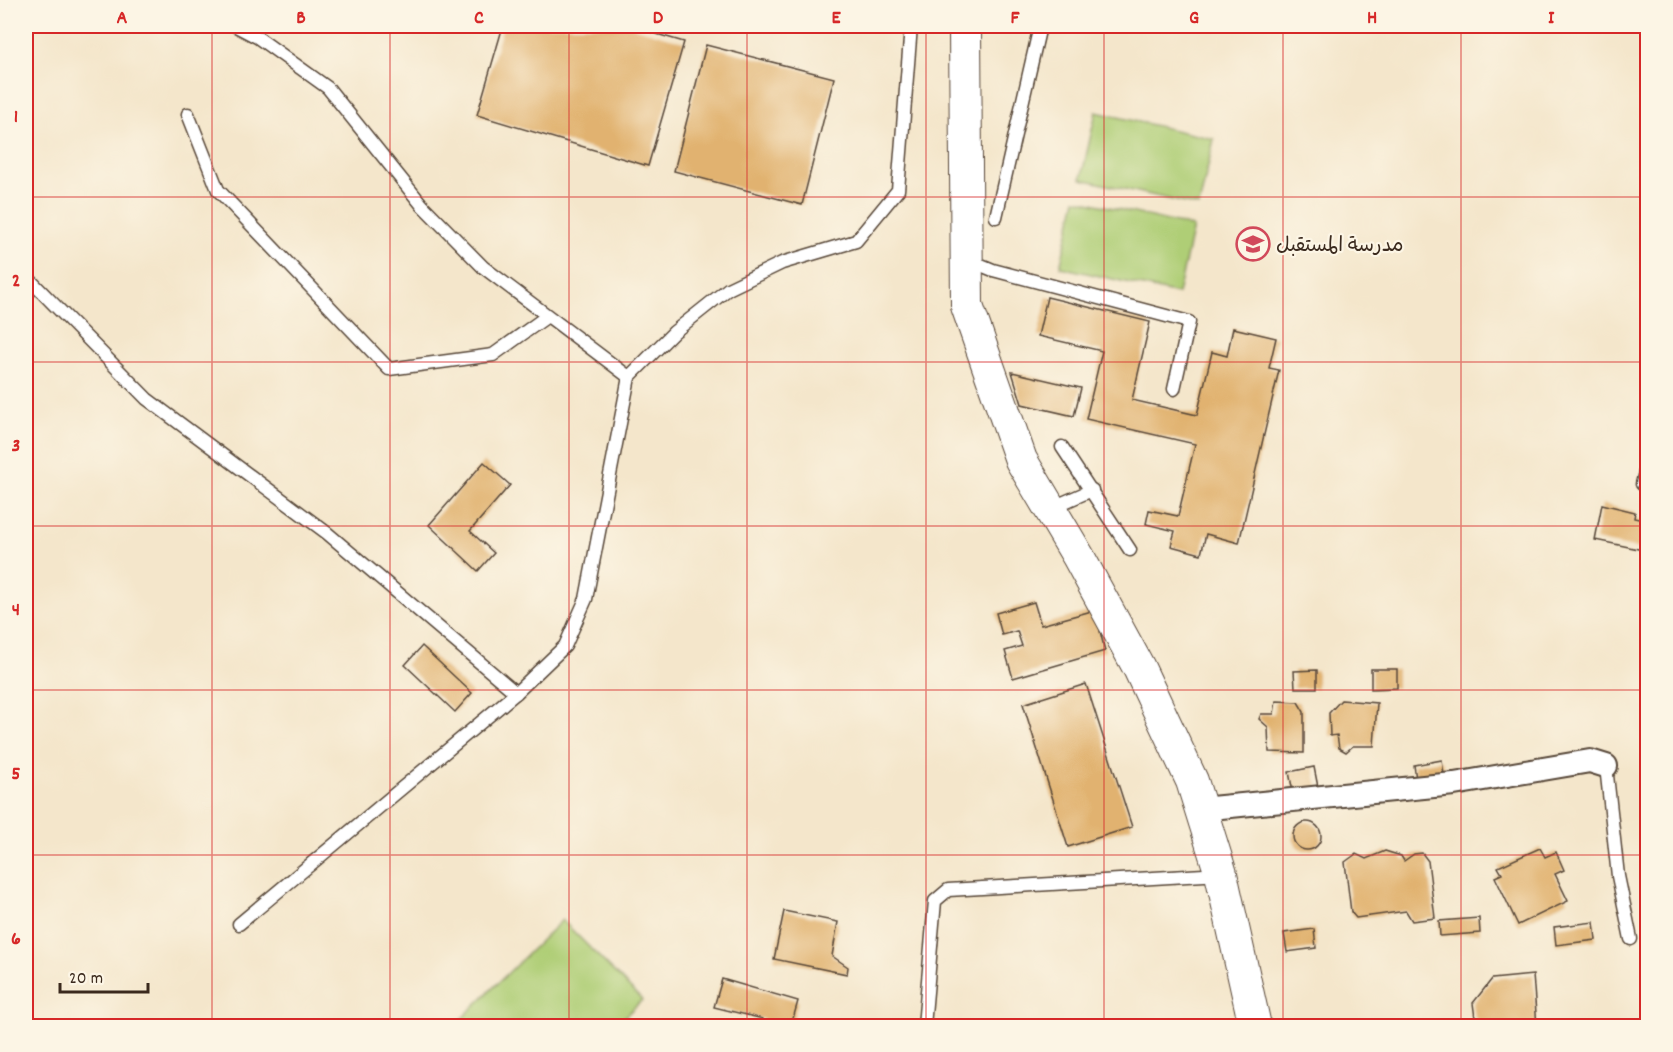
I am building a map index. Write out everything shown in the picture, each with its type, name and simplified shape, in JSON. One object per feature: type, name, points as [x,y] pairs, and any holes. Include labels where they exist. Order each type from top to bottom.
[{"type":"street","points":[[965,26],[967,306],[1021,460],[1152,692],[1192,781],[1221,874],[1255,1026]]},
{"type":"street","points":[[1201,809],[1454,784],[1590,761],[1606,766]]},
{"type":"lane","points":[[236,26],[257,37],[328,88],[422,205],[483,267],[546,317],[629,377]]},
{"type":"lane","points":[[239,924],[516,693],[565,646],[585,599],[629,377],[674,332],[728,289],[782,263],[856,241],[898,190],[911,26]]},
{"type":"lane","points":[[996,217],[1040,26]]},
{"type":"lane","points":[[188,114],[218,190],[389,369],[493,355],[546,317]]},
{"type":"lane","points":[[968,260],[993,270],[1189,321],[1174,389]]},
{"type":"lane","points":[[26,276],[147,399],[327,532],[516,693]]},
{"type":"lane","points":[[1062,447],[1130,550]]},
{"type":"lane","points":[[1642,484],[1647,460]]},
{"type":"lane","points":[[1050,509],[1092,490]]},
{"type":"lane","points":[[1606,766],[1618,876],[1631,939]]},
{"type":"lane","points":[[924,1026],[935,901],[948,890],[1221,874]]},
{"type":"green space","points":[[1096,112],[1214,139],[1199,206],[1081,179]]},
{"type":"green space","points":[[1076,199],[1193,227],[1178,294],[1060,267]]},
{"type":"green space","points":[[562,920],[642,1000],[615,1026],[454,1026]]},
{"type":"building","points":[[503,26],[629,26],[684,42],[648,166],[477,115]]},
{"type":"building","points":[[706,45],[834,78],[802,205],[674,171]]},
{"type":"building","points":[[1047,297],[1150,322],[1132,400],[1197,415],[1212,352],[1227,356],[1233,328],[1276,338],[1269,368],[1279,370],[1239,543],[1206,534],[1201,554],[1171,546],[1175,531],[1146,524],[1149,510],[1178,516],[1195,444],[1086,419],[1102,351],[1038,336]]},
{"type":"building","points":[[1012,372],[1081,388],[1074,416],[1022,404]]},
{"type":"building","points":[[484,462],[510,485],[470,531],[494,553],[478,571],[429,525]]},
{"type":"building","points":[[1602,504],[1635,512],[1634,518],[1648,521],[1648,551],[1595,540]]},
{"type":"building","points":[[1034,602],[1041,625],[1099,609],[1105,630],[1100,631],[1105,651],[1013,678],[1005,651],[1022,646],[1017,631],[1002,635],[996,613]]},
{"type":"building","points":[[422,646],[472,693],[455,712],[405,665]]},
{"type":"building","points":[[1371,669],[1397,669],[1397,688],[1371,689]]},
{"type":"building","points":[[1317,670],[1317,688],[1295,688],[1294,671]]},
{"type":"building","points":[[1086,684],[1132,827],[1068,847],[1023,704]]},
{"type":"building","points":[[1341,700],[1377,703],[1374,746],[1353,746],[1346,752],[1339,748],[1337,735],[1330,736],[1329,713]]},
{"type":"building","points":[[1276,701],[1298,702],[1304,712],[1304,753],[1269,752],[1268,727],[1259,719],[1261,714],[1274,714]]},
{"type":"building","points":[[1442,760],[1444,775],[1416,779],[1414,765]]},
{"type":"building","points":[[1314,767],[1318,787],[1293,792],[1289,772]]},
{"type":"building","points":[[1307,822],[1317,826],[1321,836],[1317,846],[1307,850],[1297,846],[1293,836],[1297,826]]},
{"type":"building","points":[[1540,848],[1545,857],[1556,852],[1564,870],[1555,874],[1568,901],[1518,925],[1495,877],[1502,874],[1498,867]]},
{"type":"building","points":[[1385,851],[1401,856],[1404,861],[1414,854],[1422,853],[1428,861],[1435,918],[1412,921],[1406,911],[1356,918],[1351,912],[1345,862],[1356,854],[1366,859]]},
{"type":"building","points":[[784,911],[838,922],[832,956],[848,967],[847,974],[774,959]]},
{"type":"building","points":[[1479,918],[1480,933],[1440,936],[1439,921]]},
{"type":"building","points":[[1594,922],[1596,940],[1556,945],[1554,927]]},
{"type":"building","points":[[1314,929],[1316,948],[1287,952],[1284,933]]},
{"type":"building","points":[[1533,975],[1537,1026],[1486,1026],[1475,1018],[1473,1003],[1492,979]]},
{"type":"building","points":[[722,979],[798,1001],[791,1026],[762,1026],[763,1019],[714,1007]]},
{"type":"place","name":"مدرسة المستقبل","points":[[1253,244]]}]
